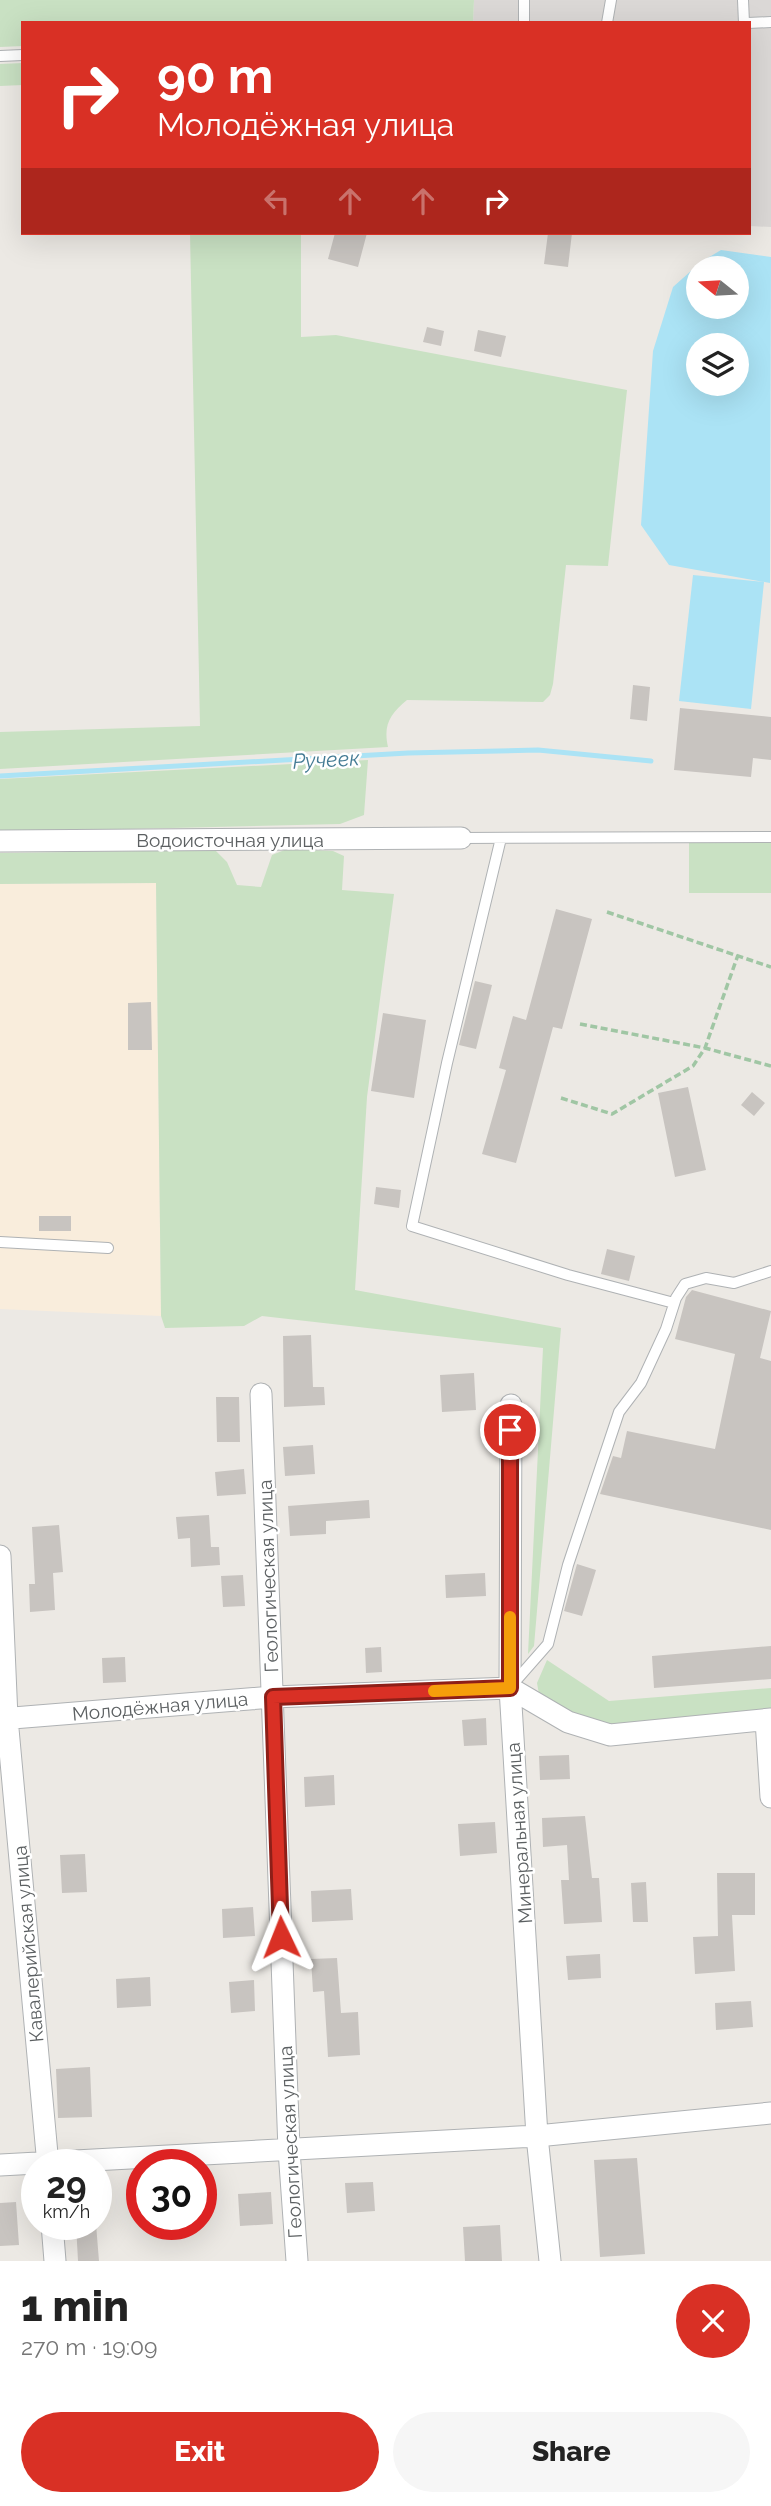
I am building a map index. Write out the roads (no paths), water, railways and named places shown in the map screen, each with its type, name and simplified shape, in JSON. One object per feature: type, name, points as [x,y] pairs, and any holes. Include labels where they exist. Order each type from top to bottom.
[{"type":"street","name":"Водоисточная улица","points":[[0,841],[461,838]]},
{"type":"street","name":"Геологическая улица","points":[[261,1394],[289,2150],[297,2261]]},
{"type":"street","name":"Минеральная улица","points":[[510,1405],[510,1688],[537,2136],[550,2261]]},
{"type":"street","name":"Кавалерийская улица","points":[[0,1556],[4,1718],[47,2149]]},
{"type":"street","name":"Молодёжная улица","points":[[4,1718],[273,1697],[510,1688]]},
{"type":"street","points":[[510,1688],[569,1722],[610,1735],[768,1720],[771,1797]]},
{"type":"street","points":[[112,2160],[537,2136],[771,2113]]},
{"type":"street","points":[[0,2165],[21,2164]]},
{"type":"street","points":[[53,2240],[55,2261]]},
{"type":"lane","points":[[524,0],[524,21]]},
{"type":"lane","points":[[607,21],[611,0]]},
{"type":"lane","points":[[743,0],[746,21]]},
{"type":"lane","points":[[751,23],[771,22]]},
{"type":"lane","points":[[0,56],[21,55]]},
{"type":"lane","points":[[461,838],[771,837]]},
{"type":"lane","points":[[501,838],[447,1063],[412,1226],[568,1275],[674,1303]]},
{"type":"lane","points":[[0,1242],[108,1248]]},
{"type":"lane","points":[[510,1688],[548,1644],[568,1565],[619,1412],[640,1383],[666,1329],[674,1303],[685,1284],[706,1278],[734,1283],[770,1273]]},
{"type":"water","points":[[721,250],[771,257],[770,583],[669,565],[641,525],[653,351],[673,287],[686,275],[686,319],[749,319],[749,256],[711,256]]},
{"type":"water","points":[[693,575],[764,582],[751,709],[679,701]]},
{"type":"waterway","name":"Ручеек","points":[[0,776],[408,753],[538,750],[651,761]]}]
